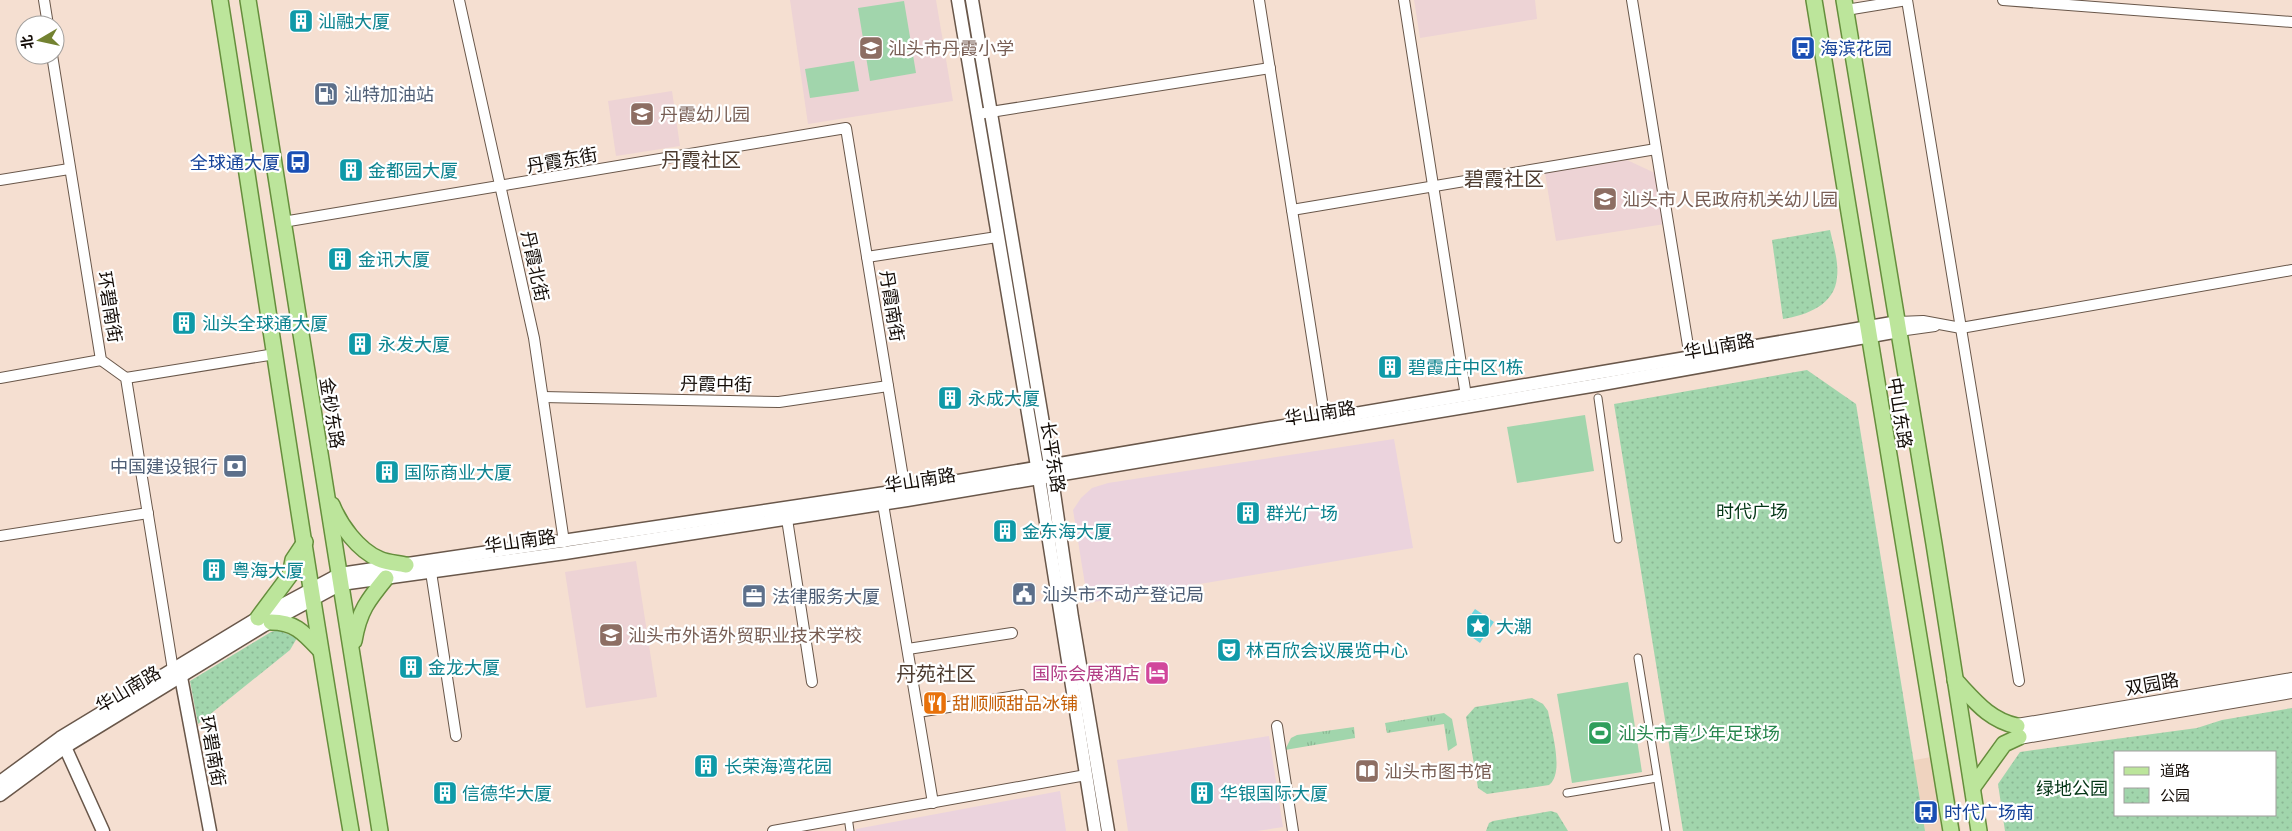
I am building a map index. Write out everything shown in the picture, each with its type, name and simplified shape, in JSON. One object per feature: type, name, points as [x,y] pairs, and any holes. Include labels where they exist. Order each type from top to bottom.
[{"type":"main road","points":[[220,0],[305,542],[320,650],[351,831]]},
{"type":"main road","name":"金砂东路","points":[[248,0],[380,831]]},
{"type":"main road","name":"中山东路","points":[[1814,0],[1951,831]]},
{"type":"main road","name":"中山东路","points":[[1845,5],[1979,831]]},
{"type":"main road","points":[[326,492],[336,514],[349,533],[364,549],[379,559],[406,565]]},
{"type":"main road","points":[[305,542],[293,560],[290,575],[264,620],[285,622],[296,628],[320,650]]},
{"type":"main road","points":[[352,654],[360,617],[368,598],[386,578]]},
{"type":"main road","points":[[1955,680],[1987,713],[2018,732],[2004,744],[1973,787]]},
{"type":"main road","name":"双园路","points":[[2018,732],[2292,680]]},
{"type":"main road","name":"双园路","points":[[2018,732],[2292,691]]},
{"type":"street","points":[[44,0],[46,15]]},
{"type":"street","name":"丹霞北街","points":[[459,0],[534,338],[564,542]]},
{"type":"street","name":"长平东路","points":[[958,0],[1038,472],[1095,831]]},
{"type":"street","name":"长平东路","points":[[972,0],[1051,470],[1072,617],[1108,831]]},
{"type":"street","points":[[1259,0],[1325,420]]},
{"type":"street","points":[[1404,0],[1466,396]]},
{"type":"street","points":[[1632,0],[1690,358]]},
{"type":"street","points":[[1845,5],[1907,0],[2020,682]]},
{"type":"street","points":[[2002,0],[2292,22]]},
{"type":"street","name":"环碧南街","points":[[54,65],[101,360],[126,378],[177,674],[210,831]]},
{"type":"street","points":[[978,114],[1270,68]]},
{"type":"street","name":"丹霞东街","points":[[283,222],[846,128]]},
{"type":"street","name":"丹霞南街","points":[[846,128],[905,490]]},
{"type":"street","points":[[1292,210],[1656,149]]},
{"type":"street","points":[[0,180],[70,168]]},
{"type":"street","points":[[868,256],[997,237]]},
{"type":"street","points":[[1898,326],[1924,321],[1941,326],[1961,328],[2292,270]]},
{"type":"street","name":"华山南路","points":[[0,795],[65,747],[177,674],[264,620],[340,579],[406,565],[905,490],[1038,472],[1606,384],[1898,326]]},
{"type":"street","name":"华山南路","points":[[1051,470],[1325,420],[1690,358],[1868,332]]},
{"type":"street","points":[[126,378],[276,354]]},
{"type":"street","points":[[0,378],[101,360]]},
{"type":"street","name":"丹霞中街","points":[[543,397],[779,402],[888,386]]},
{"type":"street","points":[[1598,398],[1618,538]]},
{"type":"street","name":"华山南路","points":[[340,579],[386,578],[431,572],[883,504],[1038,472]]},
{"type":"street","points":[[883,504],[933,802]]},
{"type":"street","points":[[0,536],[148,513]]},
{"type":"street","points":[[787,518],[812,682]]},
{"type":"street","points":[[431,572],[456,736]]},
{"type":"street","points":[[908,649],[1012,633]]},
{"type":"street","points":[[1638,658],[1666,831]]},
{"type":"street","name":"华山南路","points":[[0,782],[60,738],[177,674]]},
{"type":"street","points":[[918,712],[1022,695]]},
{"type":"street","points":[[1277,726],[1293,831]]},
{"type":"street","points":[[65,747],[103,831]]},
{"type":"street","points":[[773,831],[1086,775]]},
{"type":"street","points":[[1567,793],[1657,778]]},
{"type":"street","points":[[848,818],[850,831]]},
{"type":"shaded area","name":"汕头市丹霞小学","points":[[790,0],[936,0],[953,101],[808,124]]},
{"type":"shaded area","points":[[1414,0],[1535,0],[1537,19],[1420,38]]},
{"type":"shaded area","name":"丹霞幼儿园","points":[[672,91],[680,146],[616,156],[608,101]]},
{"type":"shaded area","name":"汕头市人民政府机关幼儿园","points":[[1627,160],[1657,174],[1665,224],[1556,241],[1545,173]]},
{"type":"shaded area","points":[[1394,439],[1413,548],[1088,603],[1073,510],[1081,498],[1092,488],[1108,483]]},
{"type":"shaded area","name":"汕头市外语外贸职业技术学校","points":[[636,561],[657,697],[586,708],[565,572]]},
{"type":"shaded area","name":"华银国际大厦","points":[[1269,736],[1283,827],[1257,831],[1128,831],[1117,760]]},
{"type":"shaded area","points":[[1948,754],[1961,831],[1898,831],[1887,765]]},
{"type":"shaded area","points":[[1060,791],[1066,831],[856,831],[856,829]]},
{"type":"green space","points":[[904,1],[916,73],[870,81],[858,8]]},
{"type":"green space","points":[[854,61],[859,91],[810,98],[805,69]]},
{"type":"green space","points":[[1830,230],[1837,265],[1835,287],[1831,295],[1825,302],[1810,311],[1783,319],[1772,240]]},
{"type":"green space","name":"时代广场","points":[[1807,370],[1856,404],[1925,831],[1683,831],[1614,404]]},
{"type":"green space","points":[[1585,415],[1594,471],[1517,483],[1507,427]]},
{"type":"green space","points":[[278,630],[297,638],[290,650],[198,724],[190,681],[271,632]]},
{"type":"green space","name":"汕头市青少年足球场","points":[[1628,682],[1642,772],[1572,783],[1557,694]]},
{"type":"green space","points":[[1532,698],[1543,704],[1548,711],[1557,761],[1554,779],[1549,785],[1487,794],[1478,788],[1466,717],[1475,707]]},
{"type":"green space","name":"绿地公园","points":[[2292,708],[2292,831],[2005,831],[1998,784],[2020,752],[2197,728],[2222,720]]},
{"type":"green space","points":[[1444,713],[1452,719],[1457,745],[1448,751],[1444,724],[1387,733],[1385,723]]},
{"type":"green space","points":[[1354,727],[1355,738],[1285,750],[1291,738],[1297,735]]},
{"type":"green space","points":[[1551,811],[1557,813],[1568,831],[1486,831],[1489,823],[1493,821]]},
{"type":"water","points":[[1475,609],[1494,622],[1480,643],[1469,635],[1466,622]]},
{"type":"place","name":"汕融大厦","points":[[301,21]]},
{"type":"place","name":"汕头市丹霞小学","points":[[871,48]]},
{"type":"place","name":"海滨花园","points":[[1803,48]]},
{"type":"place","name":"汕特加油站","points":[[326,94]]},
{"type":"place","name":"丹霞幼儿园","points":[[642,114]]},
{"type":"place","name":"全球通大厦","points":[[298,162]]},
{"type":"place","name":"金都园大厦","points":[[351,170]]},
{"type":"place","name":"汕头市人民政府机关幼儿园","points":[[1605,199]]},
{"type":"place","name":"金讯大厦","points":[[340,259]]},
{"type":"place","name":"汕头全球通大厦","points":[[184,323]]},
{"type":"place","name":"永发大厦","points":[[360,344]]},
{"type":"place","name":"碧霞庄中区1栋","points":[[1390,367]]},
{"type":"place","name":"永成大厦","points":[[950,398]]},
{"type":"place","name":"中国建设银行","points":[[235,466]]},
{"type":"place","name":"国际商业大厦","points":[[387,472]]},
{"type":"place","name":"群光广场","points":[[1248,513]]},
{"type":"place","name":"金东海大厦","points":[[1005,531]]},
{"type":"place","name":"粤海大厦","points":[[214,570]]},
{"type":"place","name":"汕头市不动产登记局","points":[[1024,594]]},
{"type":"place","name":"法律服务大厦","points":[[754,596]]},
{"type":"place","name":"大潮","points":[[1478,626]]},
{"type":"place","name":"汕头市外语外贸职业技术学校","points":[[611,635]]},
{"type":"place","name":"林百欣会议展览中心","points":[[1229,650]]},
{"type":"place","name":"金龙大厦","points":[[411,667]]},
{"type":"place","name":"国际会展酒店","points":[[1157,673]]},
{"type":"place","name":"甜顺顺甜品冰铺","points":[[935,703]]},
{"type":"place","name":"汕头市青少年足球场","points":[[1600,733]]},
{"type":"place","name":"长荣海湾花园","points":[[706,766]]},
{"type":"place","name":"汕头市图书馆","points":[[1367,771]]},
{"type":"place","name":"信德华大厦","points":[[445,793]]},
{"type":"place","name":"华银国际大厦","points":[[1202,793]]},
{"type":"place","name":"时代广场南","points":[[1926,812]]},
{"type":"district","name":"丹霞社区","points":[[701,160]]},
{"type":"district","name":"碧霞社区","points":[[1504,179]]},
{"type":"district","name":"丹苑社区","points":[[936,674]]}]
